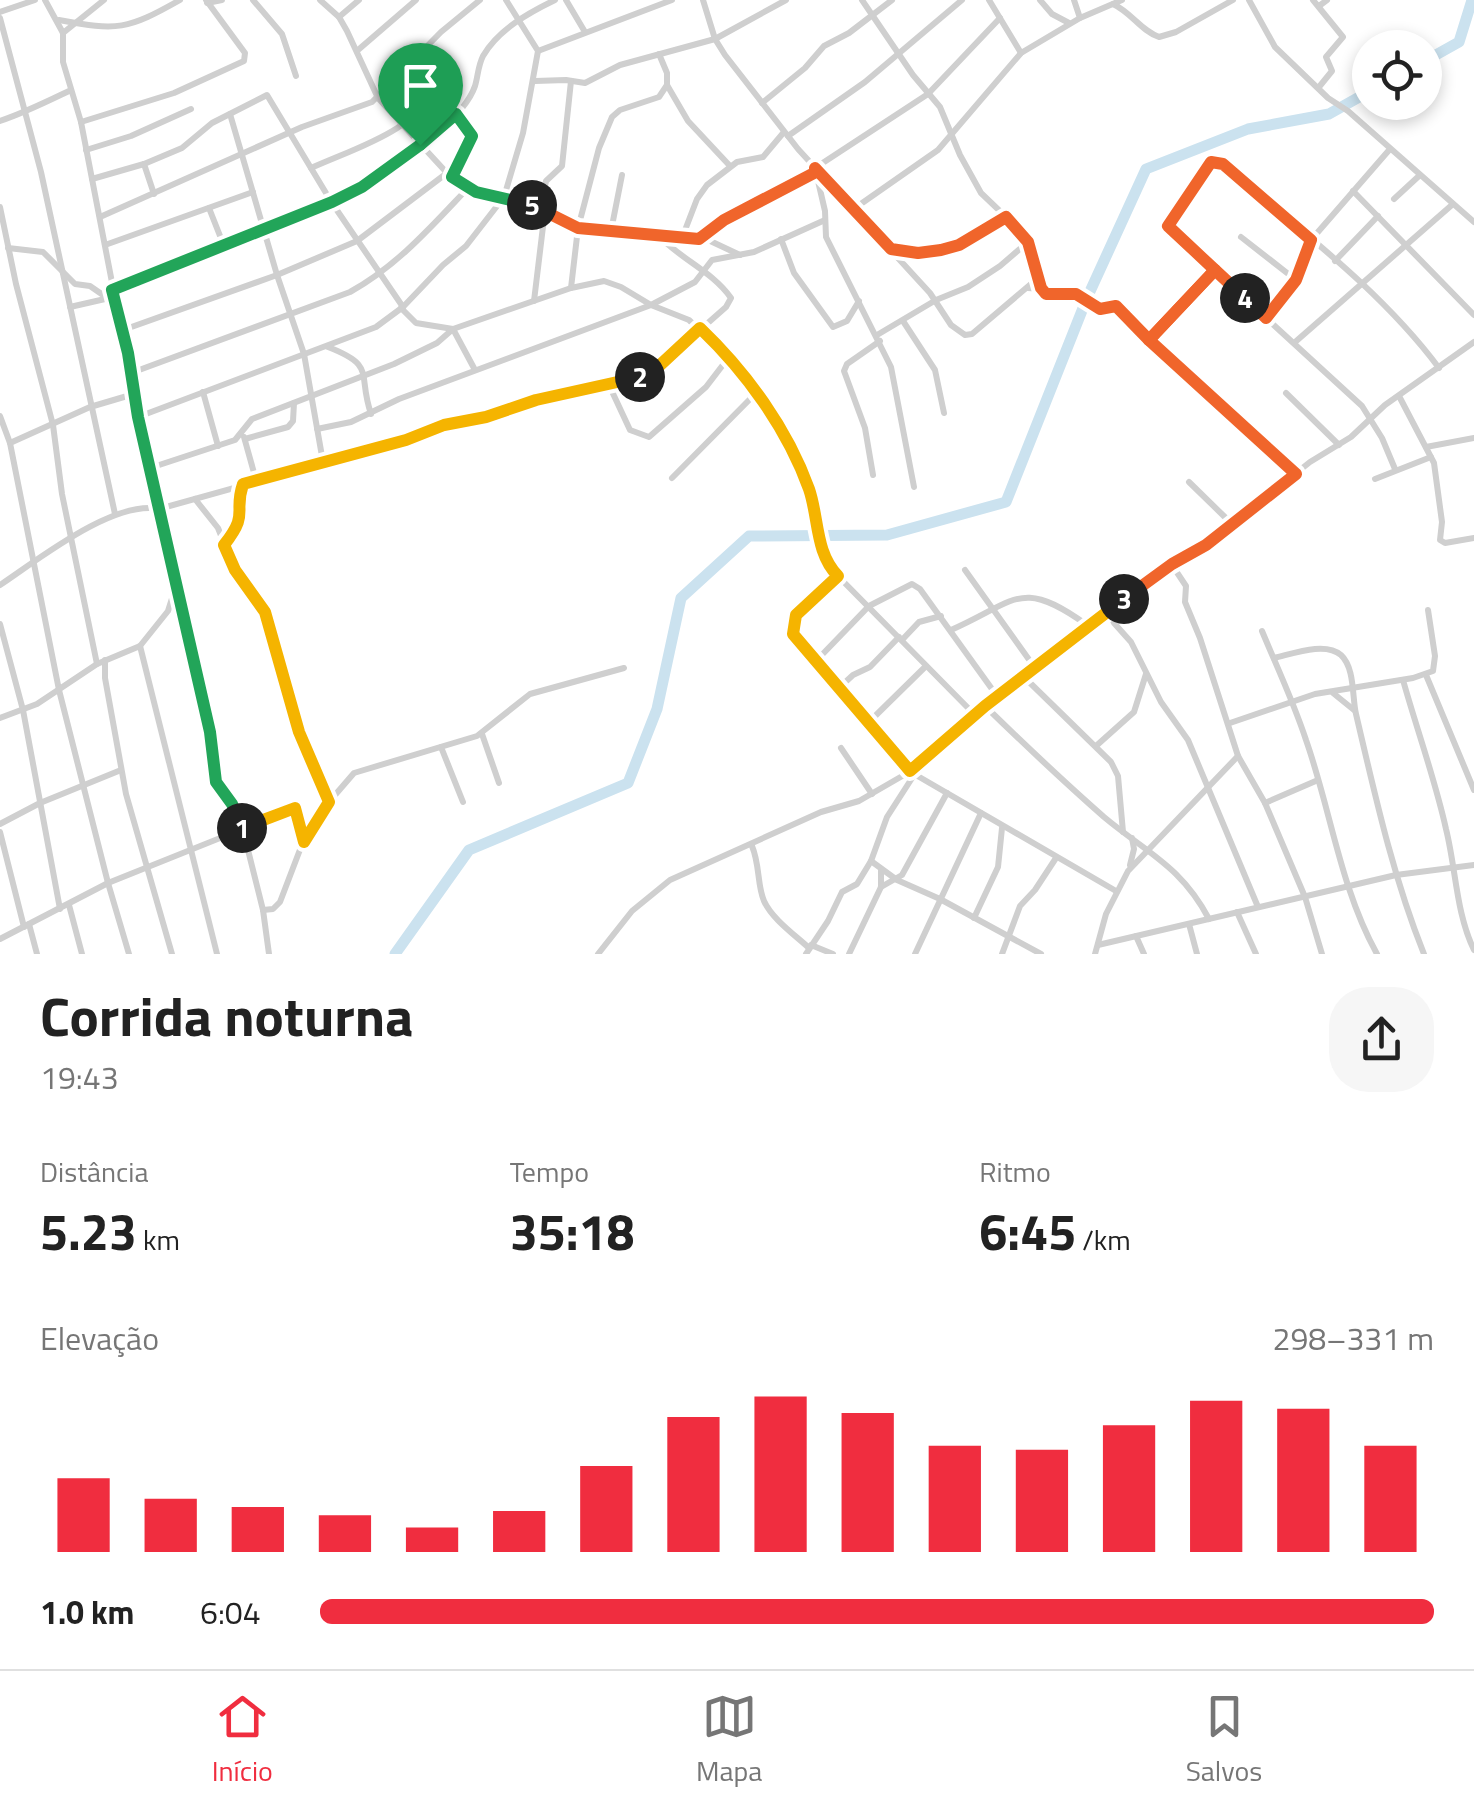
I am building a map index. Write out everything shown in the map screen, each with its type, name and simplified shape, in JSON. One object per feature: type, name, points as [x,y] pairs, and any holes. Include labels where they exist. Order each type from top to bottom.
[{"type":"street","points":[[35,0],[0,15],[63,270],[114,514]]},
{"type":"street","points":[[46,0],[63,33],[62,62],[81,122],[138,417],[210,732],[216,782],[232,804],[241,828],[263,910],[269,954]]},
{"type":"street","points":[[63,33],[104,0]]},
{"type":"street","points":[[58,20],[108,29],[125,28],[180,0]]},
{"type":"street","points":[[205,1],[222,0]]},
{"type":"street","points":[[320,0],[339,17],[378,98],[420,145],[468,188],[543,209],[578,228],[699,239],[722,244],[740,255]]},
{"type":"street","points":[[339,17],[358,0]]},
{"type":"street","points":[[358,50],[416,0]]},
{"type":"street","points":[[100,217],[290,132],[378,98],[419,53],[480,0]]},
{"type":"street","points":[[138,417],[376,327],[402,308],[466,246],[504,197],[524,134],[534,82],[538,50],[506,0]]},
{"type":"street","points":[[112,290],[264,232],[362,187],[456,114],[473,91],[482,58],[519,20],[555,0]]},
{"type":"street","points":[[566,0],[585,32]]},
{"type":"street","points":[[538,50],[672,0]]},
{"type":"street","points":[[703,0],[716,39],[786,134],[936,300],[951,325],[968,336],[1038,278]]},
{"type":"street","points":[[534,82],[586,83],[620,65],[716,39],[786,0]]},
{"type":"street","points":[[862,0],[899,56],[940,107],[981,193],[1028,242],[1041,288],[1050,296],[1076,294],[1100,309],[1116,306],[1296,474]]},
{"type":"street","points":[[762,102],[805,68],[824,46],[892,0]]},
{"type":"street","points":[[682,238],[701,194],[730,166],[746,158],[763,157],[786,134],[835,105],[899,56],[962,0]]},
{"type":"street","points":[[988,0],[1022,53]]},
{"type":"street","points":[[1040,0],[1052,14],[1070,24]]},
{"type":"street","points":[[1074,0],[1080,18]]},
{"type":"street","points":[[855,208],[923,163],[1022,53],[1080,18],[1122,0]]},
{"type":"street","points":[[1114,4],[1132,13],[1139,25],[1159,37],[1176,32],[1232,0]]},
{"type":"street","points":[[1249,0],[1270,42],[1328,98],[1348,110],[1474,222]]},
{"type":"street","points":[[1319,87],[1332,71],[1326,57],[1343,37],[1316,3],[1327,0]]},
{"type":"street","points":[[81,122],[174,92],[244,61],[245,54],[205,1]]},
{"type":"street","points":[[260,2],[282,34],[296,76]]},
{"type":"street","points":[[699,239],[724,220],[816,170],[928,94],[1000,18]]},
{"type":"street","points":[[311,168],[404,127],[422,108],[440,82],[419,53]]},
{"type":"street","points":[[659,54],[668,85],[688,121],[730,166]]},
{"type":"street","points":[[534,302],[545,184],[562,166],[570,80]]},
{"type":"street","points":[[571,288],[578,228],[599,148],[612,117],[620,110],[659,97],[668,85]]},
{"type":"street","points":[[0,121],[26,113],[69,91]]},
{"type":"street","points":[[91,179],[144,164],[194,142],[212,124],[267,95],[402,308],[416,323],[452,329]]},
{"type":"street","points":[[86,150],[131,136],[191,109]]},
{"type":"street","points":[[230,114],[276,275],[304,354],[322,462]]},
{"type":"street","points":[[123,330],[358,241],[450,175],[472,136],[456,114]]},
{"type":"street","points":[[1266,318],[1296,280],[1311,240],[1390,149]]},
{"type":"street","points":[[1395,469],[1362,406],[1168,226],[1211,162],[1223,164],[1396,316],[1439,368]]},
{"type":"street","points":[[144,164],[154,194]]},
{"type":"street","points":[[816,170],[826,238],[890,366],[914,487]]},
{"type":"street","points":[[611,230],[622,175]]},
{"type":"street","points":[[1394,199],[1420,176]]},
{"type":"street","points":[[131,373],[350,292],[379,275],[406,252],[468,188]]},
{"type":"street","points":[[1353,191],[1474,315]]},
{"type":"street","points":[[105,245],[252,192]]},
{"type":"street","points":[[1294,343],[1452,204]]},
{"type":"street","points":[[0,207],[53,425],[62,494],[122,770],[172,954]]},
{"type":"street","points":[[209,208],[224,246]]},
{"type":"street","points":[[1335,261],[1378,216]]},
{"type":"street","points":[[891,249],[918,253],[959,245],[1006,217]]},
{"type":"street","points":[[317,429],[370,414],[398,399],[651,306],[696,282],[712,260],[740,255],[826,219]]},
{"type":"street","points":[[0,585],[114,514],[141,507],[158,509],[406,440],[444,425],[647,374],[726,307],[731,298],[658,234]]},
{"type":"street","points":[[1242,237],[1296,280]]},
{"type":"street","points":[[781,239],[794,273],[832,327],[847,321],[859,301]]},
{"type":"street","points":[[873,474],[865,428],[844,371],[847,364],[878,338],[936,300],[958,294],[986,276],[1028,242]]},
{"type":"street","points":[[8,248],[43,252],[75,284],[90,286],[116,304]]},
{"type":"street","points":[[1306,260],[1326,253]]},
{"type":"street","points":[[1149,340],[1215,270]]},
{"type":"street","points":[[256,480],[244,435],[252,418],[366,377],[438,343],[452,329],[571,288],[604,281],[614,284],[651,306],[680,315],[700,328],[729,357],[777,424],[809,489],[826,560],[974,714]]},
{"type":"street","points":[[1028,288],[1041,288]]},
{"type":"street","points":[[70,307],[106,298]]},
{"type":"street","points":[[904,321],[935,370],[944,413]]},
{"type":"street","points":[[452,329],[475,370]]},
{"type":"street","points":[[598,954],[632,911],[655,890],[688,871],[752,846],[802,820],[872,794],[912,772],[974,714],[1087,624],[1206,545],[1474,342]]},
{"type":"street","points":[[325,346],[356,359],[366,377],[364,395],[370,414]]},
{"type":"street","points":[[609,386],[630,430],[648,437],[706,387],[729,357]]},
{"type":"street","points":[[203,392],[218,446]]},
{"type":"street","points":[[672,478],[756,393]]},
{"type":"street","points":[[1286,393],[1339,445]]},
{"type":"street","points":[[10,443],[90,408],[134,394]]},
{"type":"street","points":[[1399,396],[1431,457],[1438,479],[1440,540],[1445,544],[1474,538]]},
{"type":"street","points":[[150,468],[244,435],[288,428],[293,421],[294,404]]},
{"type":"street","points":[[0,416],[10,443],[59,690],[129,954]]},
{"type":"street","points":[[1426,447],[1474,438]]},
{"type":"street","points":[[1375,479],[1431,457]]},
{"type":"street","points":[[1189,482],[1232,524]]},
{"type":"street","points":[[224,545],[240,523],[239,496],[243,484]]},
{"type":"street","points":[[230,488],[239,496]]},
{"type":"street","points":[[194,498],[218,528],[235,570],[265,612],[299,732],[329,802]]},
{"type":"street","points":[[1172,564],[1186,586],[1185,602],[1230,723],[1238,756],[1264,803],[1305,896],[1322,954]]},
{"type":"street","points":[[964,570],[1034,668]]},
{"type":"street","points":[[838,576],[796,615],[793,634],[912,772],[1116,891]]},
{"type":"street","points":[[816,662],[869,606],[912,584],[941,616],[997,696]]},
{"type":"street","points":[[0,718],[23,710],[101,662],[140,646],[168,611],[176,585]]},
{"type":"street","points":[[950,630],[1019,596],[1063,607],[1087,624]]},
{"type":"street","points":[[1230,723],[1290,701],[1432,671],[1435,664],[1428,610]]},
{"type":"street","points":[[1108,611],[1132,642],[1167,712],[1188,740],[1258,907]]},
{"type":"street","points":[[840,687],[870,667],[919,622],[941,616]]},
{"type":"street","points":[[0,624],[23,710],[60,910]]},
{"type":"street","points":[[1262,632],[1307,741],[1348,888],[1377,954]]},
{"type":"street","points":[[140,646],[218,954]]},
{"type":"street","points":[[1274,658],[1323,648],[1335,651],[1348,664],[1355,710],[1396,876],[1424,954]]},
{"type":"street","points":[[869,722],[926,666]]},
{"type":"street","points":[[263,910],[274,909],[280,902],[304,842],[329,802],[354,773],[482,734],[530,694],[624,668]]},
{"type":"street","points":[[1096,746],[1134,712],[1146,674]]},
{"type":"street","points":[[1426,674],[1474,790]]},
{"type":"street","points":[[1024,677],[1096,746],[1118,776],[1124,832]]},
{"type":"street","points":[[1403,680],[1455,867],[1461,916],[1474,950]]},
{"type":"street","points":[[1331,692],[1355,710]]},
{"type":"street","points":[[985,706],[1050,769],[1190,886],[1209,918]]},
{"type":"street","points":[[482,734],[499,783]]},
{"type":"street","points":[[440,747],[463,802]]},
{"type":"street","points":[[842,748],[872,794]]},
{"type":"street","points":[[1128,870],[1238,756]]},
{"type":"street","points":[[0,824],[40,803],[122,770]]},
{"type":"street","points":[[809,949],[842,892],[857,884],[872,861],[895,801],[912,772]]},
{"type":"street","points":[[1264,803],[1318,780]]},
{"type":"street","points":[[881,887],[897,880],[946,793]]},
{"type":"street","points":[[0,938],[108,883],[295,808],[304,842]]},
{"type":"street","points":[[915,954],[980,813]]},
{"type":"street","points":[[974,918],[998,867],[1002,827]]},
{"type":"street","points":[[0,832],[37,954]]},
{"type":"street","points":[[1095,954],[1116,891],[1128,870],[1134,849],[1132,836]]},
{"type":"street","points":[[752,846],[768,908],[809,949],[834,954]]},
{"type":"street","points":[[1002,954],[1020,906],[1036,890],[1056,858]]},
{"type":"street","points":[[872,861],[897,880],[1040,954]]},
{"type":"street","points":[[1098,945],[1396,876],[1474,864]]},
{"type":"street","points":[[850,954],[881,887],[881,870]]},
{"type":"street","points":[[70,905],[82,954]]},
{"type":"street","points":[[1236,912],[1256,954]]},
{"type":"street","points":[[1189,924],[1197,954]]},
{"type":"street","points":[[1136,936],[1144,954]]},
{"type":"waterway","points":[[1442,52],[1459,42],[1472,0]]},
{"type":"waterway","points":[[395,954],[469,850],[628,783],[657,709],[681,598],[749,536],[887,535],[1006,502],[1087,298],[1146,169],[1248,129],[1329,114],[1352,101]]},
{"type":"route","points":[[420,145],[362,187],[332,202],[112,290],[212,741],[213,770],[241,828],[295,808],[304,842],[329,802],[299,732],[265,612],[244,586],[224,545],[240,523],[239,496],[243,484],[536,400],[636,378],[658,367],[700,328],[740,369],[777,424],[809,489],[826,560],[838,576],[796,615],[793,634],[910,771],[1087,624],[1206,545],[1296,474],[1149,340],[1215,270],[1173,233],[1168,223],[1204,169],[1217,161],[1311,240],[1306,260],[1296,280],[1266,318],[1215,270],[1149,340],[1116,306],[1104,310],[1076,294],[1046,294],[1028,242],[1006,217],[959,245],[927,253],[891,249],[815,168],[816,172],[724,220],[699,239],[578,228],[517,199],[476,192],[452,177],[472,136],[456,114],[420,145]]}]
